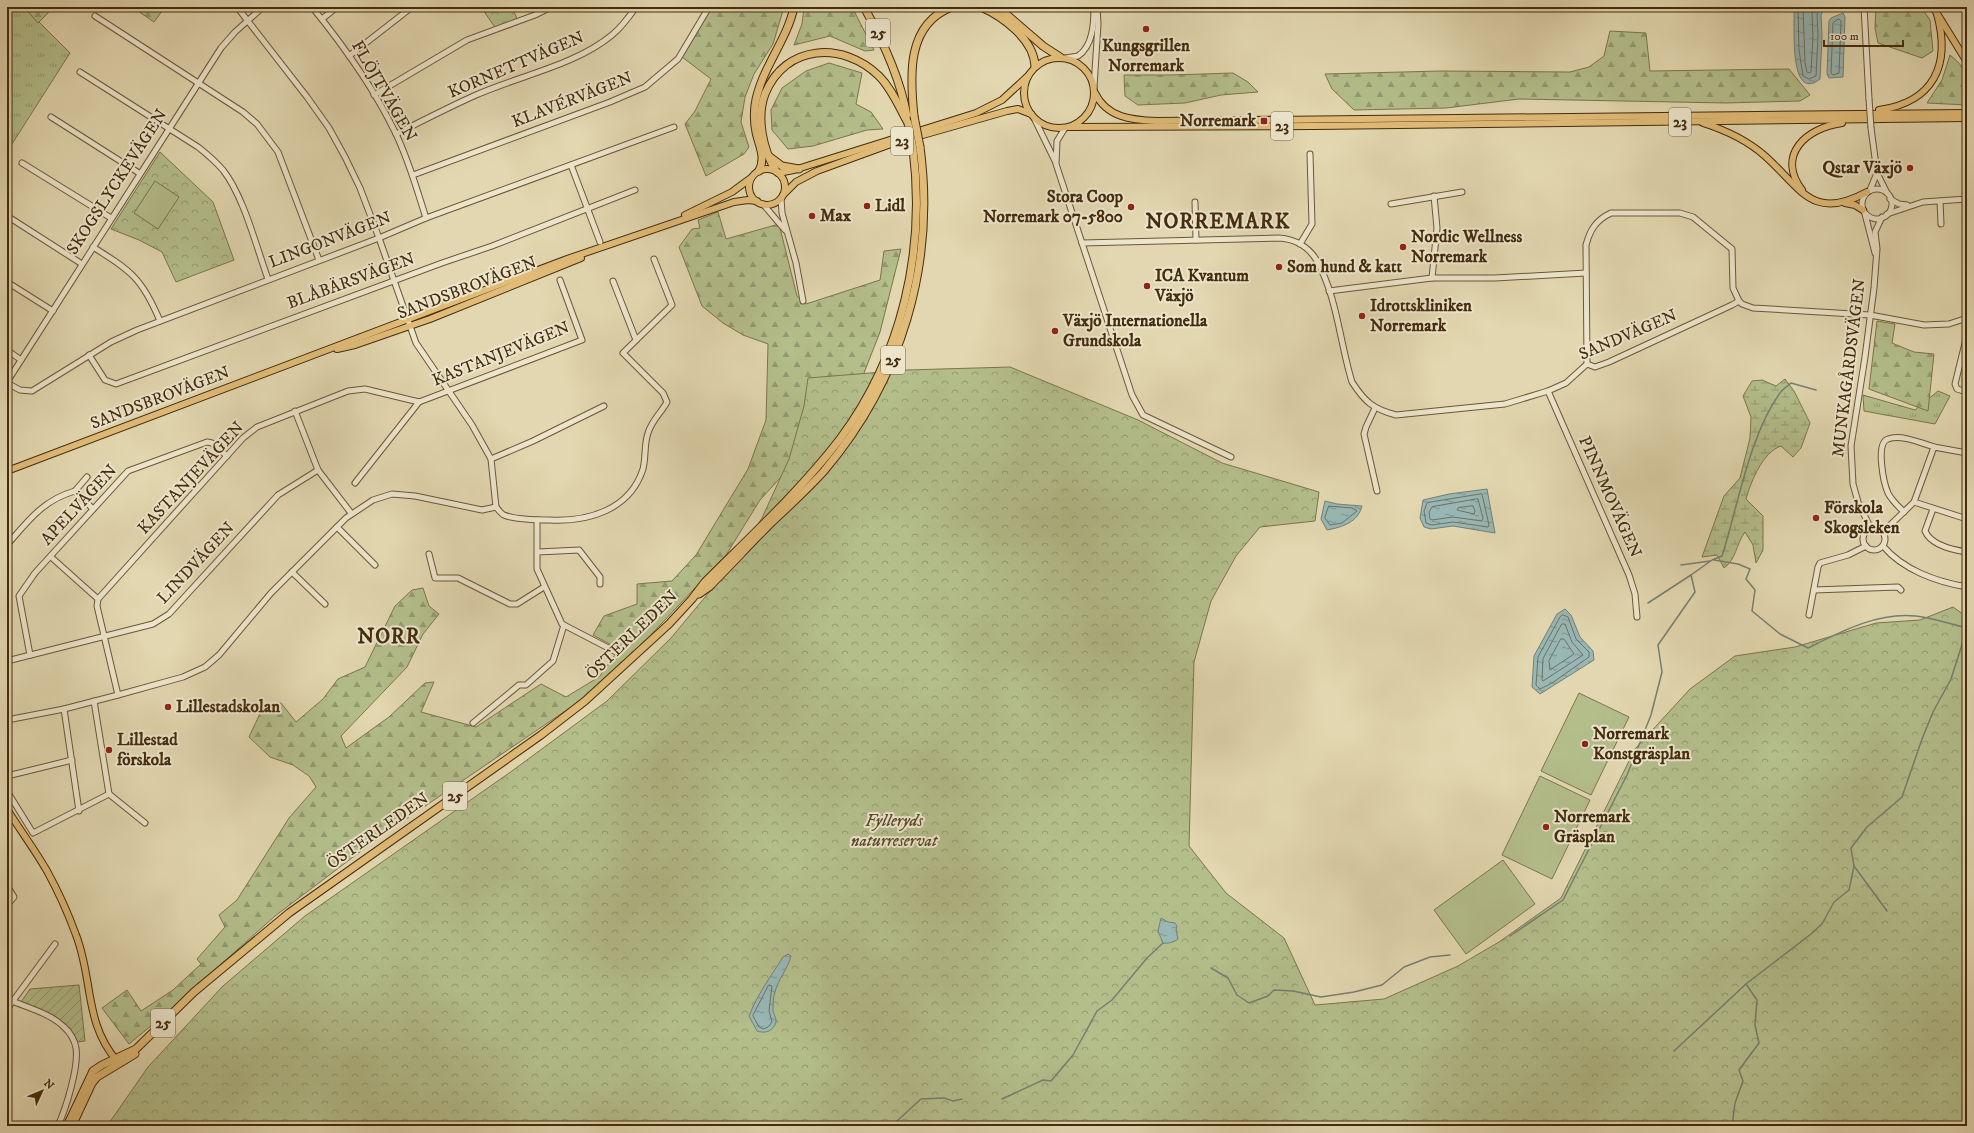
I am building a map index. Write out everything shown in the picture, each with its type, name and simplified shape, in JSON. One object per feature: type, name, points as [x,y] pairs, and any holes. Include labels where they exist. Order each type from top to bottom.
[{"type":"highway","points":[[759,171],[763,159],[754,123],[755,103],[760,87],[784,38],[794,7]]},
{"type":"highway","name":"25","points":[[864,7],[882,40],[897,77],[908,122]]},
{"type":"highway","name":"25","points":[[869,7],[895,59],[914,116]]},
{"type":"highway","points":[[914,116],[911,84],[912,60],[914,52],[922,34],[931,21],[952,7]]},
{"type":"highway","points":[[981,7],[996,14],[1025,40],[1033,53],[1035,66]]},
{"type":"highway","name":"23","points":[[998,7],[1042,46],[1063,58]]},
{"type":"highway","points":[[777,172],[768,155],[761,116],[765,95],[774,78],[781,70],[790,63],[813,53],[828,52],[846,56],[866,65],[886,84],[908,122]]},
{"type":"highway","name":"ÖSTERLEDEN","points":[[72,1126],[92,1083],[117,1062],[136,1049],[194,992],[266,931],[319,890],[541,735],[584,701],[641,650],[692,599],[709,587],[771,523],[809,488],[847,442],[881,387],[901,339],[918,274],[923,239],[924,203],[916,148],[914,116]]},
{"type":"highway","name":"ÖSTERLEDEN","points":[[908,122],[916,148]]},
{"type":"highway","points":[[768,155],[782,166],[799,169]]},
{"type":"highway","name":"ÖSTERLEDEN","points":[[67,1126],[93,1071],[117,1062]]},
{"type":"main road","points":[[1933,7],[1967,62]]},
{"type":"main road","points":[[1862,113],[1889,109],[1906,103],[1919,95],[1931,83],[1938,69],[1943,52],[1942,35],[1938,14]]},
{"type":"main road","points":[[760,203],[750,191],[751,178],[759,171],[767,169],[777,172],[799,169],[976,113],[1002,100],[1028,76],[1035,66],[1047,59],[1063,58]]},
{"type":"main road","name":"23","points":[[1063,58],[1082,66],[1090,76],[1094,90],[1101,105],[1111,112],[1131,118],[1157,122],[1967,113]]},
{"type":"main road","points":[[1028,76],[1024,91],[1024,99],[1032,116]]},
{"type":"main road","points":[[1067,127],[1085,116],[1092,106],[1094,90]]},
{"type":"main road","name":"23","points":[[760,203],[771,204],[782,197],[796,182],[809,174],[890,144],[1018,109],[1045,125],[1067,127],[1298,126],[1967,118]]},
{"type":"main road","points":[[1805,195],[1798,186],[1793,172],[1794,156],[1800,143],[1812,132],[1820,128],[1865,120]]},
{"type":"main road","points":[[1697,122],[1730,133],[1749,144],[1765,156],[1793,186],[1805,195],[1824,203],[1852,204],[1864,211]]},
{"type":"main road","points":[[777,172],[785,183],[782,197]]},
{"type":"main road","name":"SANDSBROVÄGEN","points":[[666,224],[732,192],[751,178]]},
{"type":"main road","points":[[1844,203],[1868,191]]},
{"type":"main road","name":"SANDSBROVÄGEN","points":[[7,471],[324,352],[407,319],[666,224],[734,202],[760,203]]},
{"type":"main road","name":"SANDSBROVÄGEN","points":[[324,352],[355,345],[410,327],[570,264],[595,251]]},
{"type":"main road","points":[[7,809],[46,870],[66,910],[77,937],[82,956],[98,1032],[105,1047],[117,1062]]},
{"type":"street","points":[[238,7],[329,128],[360,188],[407,319],[422,354],[450,391],[483,442],[490,459],[496,507],[504,515],[536,520],[586,518],[610,510],[620,502],[638,481],[643,467],[648,432],[653,420],[667,402],[663,393],[623,353],[672,305],[654,259]]},
{"type":"street","name":"SKOGSLYCKEVÄGEN","points":[[7,382],[220,48],[235,32],[263,7]]},
{"type":"street","name":"FLÖJTVÄGEN","points":[[312,7],[349,56],[374,95],[396,134],[413,175],[426,218]]},
{"type":"street","points":[[322,19],[337,7]]},
{"type":"street","points":[[349,56],[412,7]]},
{"type":"street","points":[[374,95],[467,40],[535,15],[551,7]]},
{"type":"street","name":"KORNETTVÄGEN","points":[[396,134],[476,95],[570,59],[592,48],[612,35],[626,21],[636,7]]},
{"type":"street","name":"KLAVÉRVÄGEN","points":[[413,175],[610,102],[645,87],[678,59],[709,7]]},
{"type":"street","points":[[1063,58],[1078,56],[1085,50],[1092,31],[1094,7]]},
{"type":"street","points":[[1094,90],[1098,7]]},
{"type":"street","points":[[1864,7],[1871,128],[1877,173],[1889,197],[1890,209],[1884,216]]},
{"type":"street","points":[[95,16],[243,112],[269,140],[284,167],[319,260]]},
{"type":"street","points":[[80,72],[212,158],[227,177],[239,198],[268,279]]},
{"type":"street","points":[[1032,116],[1056,164],[1132,395],[1143,415],[1231,457]]},
{"type":"street","points":[[51,117],[139,173]]},
{"type":"street","name":"LINGONVÄGEN","points":[[7,382],[20,390],[32,391],[111,342],[160,321],[379,238],[426,218],[674,127]]},
{"type":"street","points":[[1056,164],[1057,142],[1067,127]]},
{"type":"street","points":[[1300,244],[1312,224],[1310,154]]},
{"type":"street","points":[[22,163],[111,218]]},
{"type":"street","points":[[571,166],[600,242]]},
{"type":"street","points":[[1877,173],[1862,201],[1864,211],[1873,218],[1884,216],[1910,205]]},
{"type":"street","points":[[1868,191],[1880,189],[1899,204],[1910,205],[1967,199]]},
{"type":"street","name":"BLÅBÄRSVÄGEN","points":[[90,355],[105,380],[116,384],[393,281],[492,246],[634,190]]},
{"type":"street","points":[[1391,204],[1462,192]]},
{"type":"street","points":[[1432,278],[1437,228],[1434,196]]},
{"type":"street","points":[[782,197],[787,233],[796,262],[802,301]]},
{"type":"street","points":[[1940,201],[1941,224]]},
{"type":"street","points":[[1195,202],[1196,240]]},
{"type":"street","points":[[760,203],[787,233]]},
{"type":"street","name":"MUNKAGÅRDSVÄGEN","points":[[1864,211],[1875,254]]},
{"type":"street","points":[[1587,364],[1586,245],[1590,231],[1601,218],[1611,213],[1680,213],[1693,217],[1732,249],[1733,288],[1742,304],[1753,308],[1870,315],[1924,325],[1949,324],[1967,318]]},
{"type":"street","points":[[7,216],[82,264]]},
{"type":"street","name":"MUNKAGÅRDSVÄGEN","points":[[1871,529],[1858,502],[1851,468],[1851,446],[1874,288],[1875,232],[1884,216]]},
{"type":"street","points":[[1082,243],[1280,238],[1291,239],[1300,244],[1317,261],[1329,291],[1352,382],[1362,397],[1375,408],[1366,426],[1364,434],[1377,492]]},
{"type":"street","points":[[93,247],[124,266],[137,279],[150,298],[160,321]]},
{"type":"street","points":[[1329,291],[1432,278],[1495,278],[1586,273]]},
{"type":"street","name":"KASTANJEVÄGEN","points":[[98,599],[243,438],[257,427],[348,391],[365,390],[419,402],[582,340],[560,280]]},
{"type":"street","points":[[613,281],[636,340]]},
{"type":"street","points":[[7,282],[53,311]]},
{"type":"street","name":"SANDVÄGEN","points":[[1375,408],[1396,415],[1505,404],[1548,391],[1566,382],[1587,364],[1595,367],[1609,362],[1739,301]]},
{"type":"street","points":[[1967,335],[1955,384],[1957,389],[1967,392]]},
{"type":"street","points":[[7,350],[21,360]]},
{"type":"street","name":"PINNMOVÄGEN","points":[[1548,391],[1629,575],[1635,594],[1637,617]]},
{"type":"street","points":[[354,483],[419,402]]},
{"type":"street","points":[[490,459],[533,441],[604,406]]},
{"type":"street","points":[[295,411],[318,470],[351,513]]},
{"type":"street","points":[[1904,512],[1891,499],[1884,482],[1882,446],[1885,441],[1889,438],[1897,438],[1967,453]]},
{"type":"street","name":"APELVÄGEN","points":[[30,655],[19,596],[35,573],[128,471],[207,442],[212,443],[227,456]]},
{"type":"street","points":[[1883,532],[1914,502],[1934,447]]},
{"type":"street","name":"LINDVÄGEN","points":[[7,660],[153,624],[169,614],[278,495],[318,470]]},
{"type":"street","points":[[7,545],[46,503],[75,491],[87,477]]},
{"type":"street","points":[[75,491],[93,508]]},
{"type":"street","points":[[7,720],[64,709],[118,695],[183,677],[205,667],[219,655],[271,593],[351,513],[373,500],[392,494],[415,496],[482,510],[496,507]]},
{"type":"street","points":[[1914,502],[1967,519]]},
{"type":"street","points":[[1933,509],[1925,531],[1927,535],[1942,545],[1967,552]]},
{"type":"street","points":[[536,520],[538,552],[537,569],[562,624],[616,652]]},
{"type":"street","points":[[337,527],[375,564]]},
{"type":"street","points":[[1871,529],[1878,529],[1883,532],[1885,541],[1883,546],[1874,550],[1866,546],[1864,534],[1871,529]]},
{"type":"street","points":[[1809,615],[1820,563],[1848,555],[1866,546]]},
{"type":"street","points":[[1883,546],[1900,561],[1926,576],[1967,586]]},
{"type":"street","points":[[538,552],[579,550],[600,577],[600,584]]},
{"type":"street","points":[[429,554],[435,578],[458,578],[510,604],[517,604],[544,587]]},
{"type":"street","points":[[51,556],[98,599],[97,606],[118,695]]},
{"type":"street","points":[[292,572],[325,604]]},
{"type":"street","points":[[1814,590],[1898,587],[1901,590]]},
{"type":"street","points":[[473,722],[519,685],[526,685],[553,661],[564,625]]},
{"type":"street","points":[[94,701],[109,794],[145,823]]},
{"type":"street","points":[[64,709],[79,811]]},
{"type":"street","points":[[7,776],[72,760]]},
{"type":"street","points":[[7,791],[33,833],[79,811],[109,794]]},
{"type":"street","points":[[7,886],[14,897],[7,905]]},
{"type":"street","points":[[7,1009],[55,944]]},
{"type":"street","points":[[7,996],[12,1001],[57,1021],[65,1027],[75,1043],[76,1061],[64,1111],[58,1126]]},
{"type":"green space","points":[[7,7],[24,7],[70,53],[12,144],[7,141]]},
{"type":"green space","points":[[24,7],[54,7],[38,23]]},
{"type":"green space","points":[[132,7],[165,7],[154,22]]},
{"type":"green space","points":[[481,7],[512,7],[518,21],[496,29]]},
{"type":"green space","points":[[712,7],[784,7],[773,44],[754,74],[745,97],[741,122],[749,147],[744,154],[706,176],[685,124],[695,111],[711,79],[682,57]]},
{"type":"green space","points":[[804,7],[852,7],[874,50],[865,51],[830,36],[794,45],[802,24]]},
{"type":"green space","points":[[1876,7],[1921,7],[1930,20],[1933,51],[1922,58],[1878,43],[1875,28]]},
{"type":"green space","points":[[1610,31],[1646,33],[1650,71],[1789,69],[1810,95],[1800,101],[1726,103],[1519,99],[1446,108],[1354,110],[1332,89],[1325,74],[1441,71],[1570,72],[1589,67],[1604,56]]},
{"type":"green space","points":[[1950,55],[1962,66],[1965,71],[1967,82],[1967,105],[1927,103],[1942,80]]},
{"type":"green space","points":[[829,63],[862,73],[856,104],[871,112],[883,129],[867,130],[813,146],[788,149],[772,130],[771,110],[782,88],[806,71]]},
{"type":"green space","points":[[1233,73],[1248,82],[1258,92],[1221,95],[1185,103],[1138,105],[1125,96],[1124,75]]},
{"type":"green space","points":[[160,152],[213,202],[234,260],[176,282],[162,252],[139,240],[111,229]]},
{"type":"green space","points":[[155,181],[179,197],[158,229],[134,213]]},
{"type":"green space","points":[[718,212],[726,239],[779,224],[797,296],[806,304],[880,280],[884,251],[901,249],[880,332],[855,396],[760,500],[726,555],[612,674],[577,703],[381,836],[275,916],[163,1016],[129,1044],[102,1008],[127,990],[141,1011],[173,990],[201,964],[197,959],[225,927],[219,915],[237,900],[289,818],[316,787],[309,776],[293,765],[270,757],[249,737],[264,705],[281,703],[296,722],[323,699],[338,679],[365,667],[395,606],[412,590],[423,588],[429,606],[439,614],[423,634],[407,667],[341,736],[346,748],[389,717],[425,683],[434,682],[421,712],[476,727],[541,684],[566,697],[599,677],[619,649],[593,635],[604,616],[637,604],[637,584],[672,581],[696,555],[748,469],[766,420],[768,344],[743,335],[723,323],[702,306],[679,247],[692,229],[700,228],[698,220]]},
{"type":"green space","points":[[1877,321],[1895,324],[1892,343],[1914,352],[1934,354],[1928,411],[1869,389]]},
{"type":"green space","name":"Fylleryds naturreservat","points":[[1010,367],[1138,420],[1222,463],[1319,492],[1315,521],[1260,527],[1236,556],[1211,601],[1194,662],[1189,846],[1226,893],[1284,938],[1315,1005],[1384,999],[1458,966],[1499,942],[1561,898],[1635,749],[1690,689],[1735,656],[1795,647],[1876,623],[1920,620],[1953,607],[1967,617],[1967,1126],[107,1126],[148,1067],[223,986],[305,916],[512,771],[607,701],[671,638],[743,549],[762,518],[789,459],[804,406],[808,378],[907,370]]},
{"type":"green space","points":[[1785,379],[1794,391],[1810,423],[1801,448],[1793,457],[1781,446],[1775,449],[1763,461],[1751,484],[1746,499],[1763,516],[1763,550],[1756,563],[1753,545],[1745,532],[1734,556],[1724,568],[1717,555],[1702,557],[1724,496],[1740,478],[1750,438],[1751,417],[1743,396],[1752,381],[1762,380],[1776,386]]},
{"type":"green space","points":[[1938,391],[1950,396],[1935,424],[1864,411],[1863,395],[1915,410]]},
{"type":"green space","name":"Norremark Konstgräsplan","points":[[1579,693],[1629,717],[1591,795],[1541,771]]},
{"type":"green space","name":"Norremark Gräsplan","points":[[1540,776],[1590,800],[1552,879],[1502,855]]},
{"type":"green space","name":"Norremark Gräsplan","points":[[1503,860],[1535,904],[1466,954],[1434,910]]},
{"type":"green space","points":[[79,985],[85,1041],[77,1042],[68,1027],[54,1016],[21,1002],[30,989]]},
{"type":"water","points":[[1796,7],[1825,7],[1821,15],[1822,36],[1820,79],[1810,84],[1803,80],[1798,71],[1795,58],[1794,9]]},
{"type":"water","points":[[1843,13],[1845,17],[1843,77],[1829,78],[1827,74],[1829,21],[1831,18]]},
{"type":"water","points":[[1487,489],[1495,533],[1453,526],[1431,529],[1424,527],[1420,518],[1423,500],[1449,494]]},
{"type":"water","points":[[1325,501],[1337,504],[1362,506],[1357,516],[1349,523],[1327,530],[1321,519]]},
{"type":"water","points":[[1565,609],[1571,615],[1580,637],[1593,651],[1594,660],[1540,694],[1532,687],[1534,656],[1557,614]]},
{"type":"water","points":[[1161,918],[1168,922],[1175,923],[1177,926],[1177,940],[1169,943],[1163,943],[1158,931]]},
{"type":"water","points":[[788,954],[791,956],[790,961],[776,987],[773,1001],[773,1011],[776,1023],[771,1030],[767,1032],[757,1031],[749,1016],[764,986],[783,957]]},
{"type":"waterway","points":[[1510,936],[1563,900],[1627,775],[1651,715],[1662,672],[1658,645],[1695,592],[1691,575],[1712,560],[1722,556],[1752,450],[1769,410],[1781,392],[1791,383],[1816,390]]},
{"type":"waterway","points":[[1714,560],[1738,564],[1750,569],[1746,579],[1755,590],[1752,611],[1780,634],[1808,648],[1847,629],[1888,617],[1916,616],[1967,628]]},
{"type":"waterway","points":[[1681,565],[1710,561]]},
{"type":"waterway","points":[[1648,603],[1691,575]]},
{"type":"waterway","points":[[1674,1051],[1746,984],[1822,924],[1834,902],[1849,890],[1854,866],[1851,848],[1867,827],[1902,797],[1933,712],[1951,679],[1967,629]]},
{"type":"waterway","points":[[1854,866],[1887,911]]},
{"type":"waterway","points":[[1002,1099],[1043,1080],[1051,1081],[1073,1055],[1097,1011],[1112,1000],[1147,958],[1163,943]]},
{"type":"waterway","points":[[1211,968],[1228,978],[1237,995],[1249,1003],[1268,996],[1274,990],[1293,991],[1321,997],[1354,992],[1382,985],[1404,967],[1430,957],[1450,955]]},
{"type":"waterway","points":[[1732,1126],[1735,1103],[1743,1081],[1739,1070],[1759,1043],[1755,1025],[1757,1000],[1746,984]]},
{"type":"waterway","points":[[899,1126],[897,1121],[921,1099],[944,1098],[953,1101],[962,1099]]},
{"type":"place","name":"Kungsgrillen Norremark","points":[[1146,29]]},
{"type":"place","name":"Norremark","points":[[1264,121]]},
{"type":"place","name":"Qstar Växjö","points":[[1910,168]]},
{"type":"place","name":"Lidl","points":[[867,206]]},
{"type":"place","name":"Stora Coop Norremark 07-5800","points":[[1131,207]]},
{"type":"place","name":"Max","points":[[812,216]]},
{"type":"place","name":"Nordic Wellness Norremark","points":[[1403,247]]},
{"type":"place","name":"Som hund & katt","points":[[1279,267]]},
{"type":"place","name":"ICA Kvantum Växjö","points":[[1147,286]]},
{"type":"place","name":"Idrottskliniken Norremark","points":[[1362,316]]},
{"type":"place","name":"Växjö Internationella Grundskola","points":[[1055,331]]},
{"type":"place","name":"Förskola Skogsleken","points":[[1816,518]]},
{"type":"place","name":"Lillestadskolan","points":[[168,707]]},
{"type":"place","name":"Norremark Konstgräsplan","points":[[1585,744]]},
{"type":"place","name":"Lillestad förskola","points":[[109,750]]},
{"type":"place","name":"Norremark Gräsplan","points":[[1546,827]]},
{"type":"district","name":"NORREMARK","points":[[1218,222]]},
{"type":"district","name":"NORR","points":[[389,637]]}]
